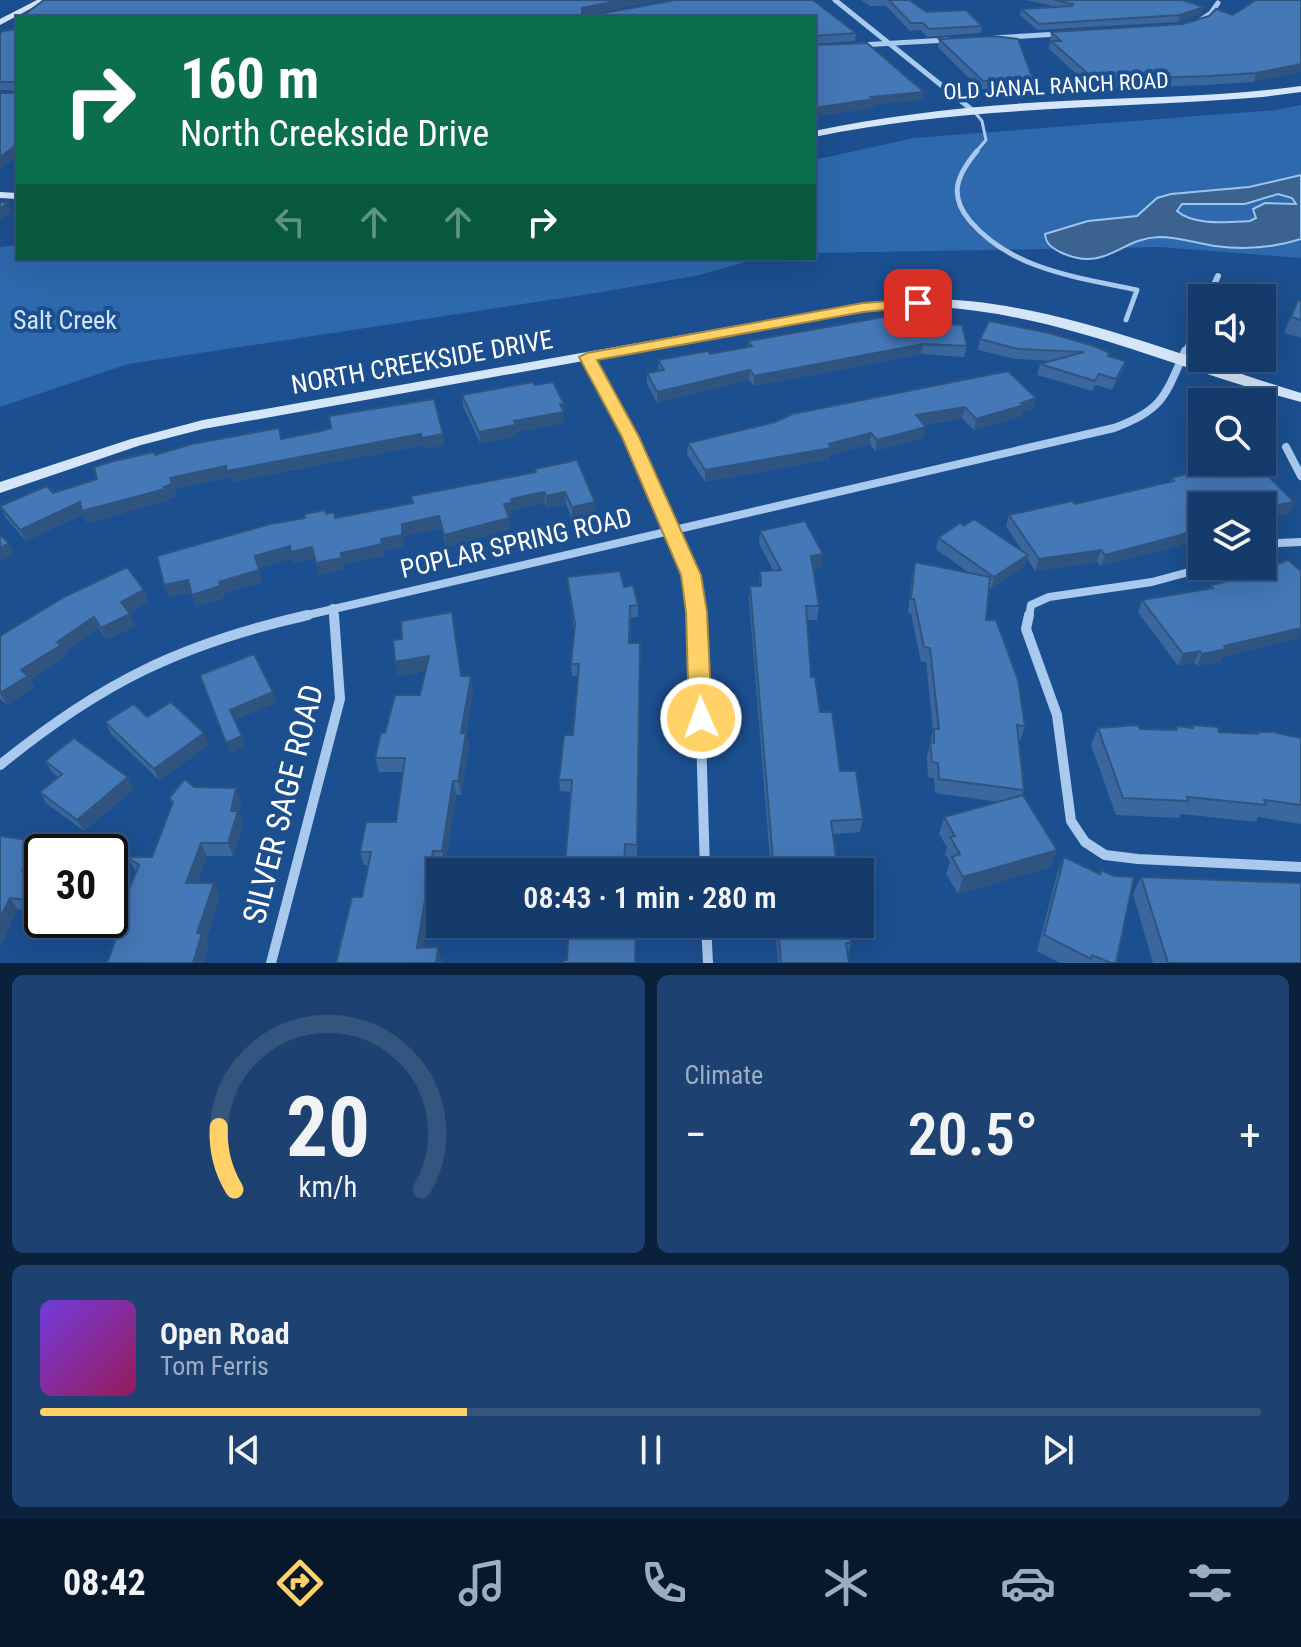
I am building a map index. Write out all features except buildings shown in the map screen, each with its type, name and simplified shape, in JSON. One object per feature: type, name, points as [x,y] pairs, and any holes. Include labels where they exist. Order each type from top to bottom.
[{"type":"street","points":[[0,22],[43,0]]},
{"type":"street","points":[[835,0],[971,109]]},
{"type":"street","points":[[1193,24],[1205,19],[1218,3]]},
{"type":"street","points":[[991,38],[1063,34]]},
{"type":"street","points":[[860,45],[954,40]]},
{"type":"street","name":"OLD JANAL RANCH ROAD","points":[[816,134],[901,117],[971,109],[1251,95],[1301,89]]},
{"type":"street","points":[[1214,284],[1218,276]]},
{"type":"street","name":"NORTH CREEKSIDE DRIVE","points":[[0,488],[123,446],[203,425],[863,307],[936,303],[1026,316],[1301,398]]},
{"type":"street","points":[[1183,361],[1188,349]]},
{"type":"street","points":[[587,357],[630,437],[691,575],[696,612],[705,858]]},
{"type":"street","name":"POPLAR SPRING ROAD","points":[[0,765],[93,695],[142,669],[197,646],[263,625],[333,608],[1114,428],[1138,419],[1163,401],[1183,361]]},
{"type":"street","points":[[1286,447],[1301,476]]},
{"type":"street","points":[[1276,544],[1301,542]]},
{"type":"street","points":[[1188,572],[1134,586],[1049,597],[1031,605],[1026,629],[1057,715],[1071,821],[1085,842],[1105,855],[1301,867]]},
{"type":"street","name":"SILVER SAGE ROAD","points":[[271,963],[340,699],[333,608]]},
{"type":"street","points":[[707,938],[708,963]]},
{"type":"lane","points":[[971,109],[982,121],[986,140],[957,180],[957,204],[983,236],[1024,262],[1080,281],[1137,290],[1126,320]]},
{"type":"green space","points":[[1301,105],[1301,258],[1161,247],[816,253],[816,160],[914,138],[1276,110]]},
{"type":"green space","name":"Salt Creek","points":[[16,245],[16,260],[752,260],[700,275],[596,293],[128,364],[0,407],[0,247]]},
{"type":"shaded area","points":[[1301,175],[1301,239],[1269,246],[1237,248],[1159,237],[1089,259],[1060,252],[1050,245],[1045,234],[1088,221],[1137,216],[1157,198],[1171,194],[1249,187]],"holes":[[[1278,194],[1292,198],[1296,204],[1265,203],[1253,209],[1256,218],[1250,221],[1202,221],[1177,211],[1182,204],[1245,204]]]},
{"type":"route","points":[[701,718],[696,612],[691,575],[630,437],[587,357],[863,307],[918,303]]}]
